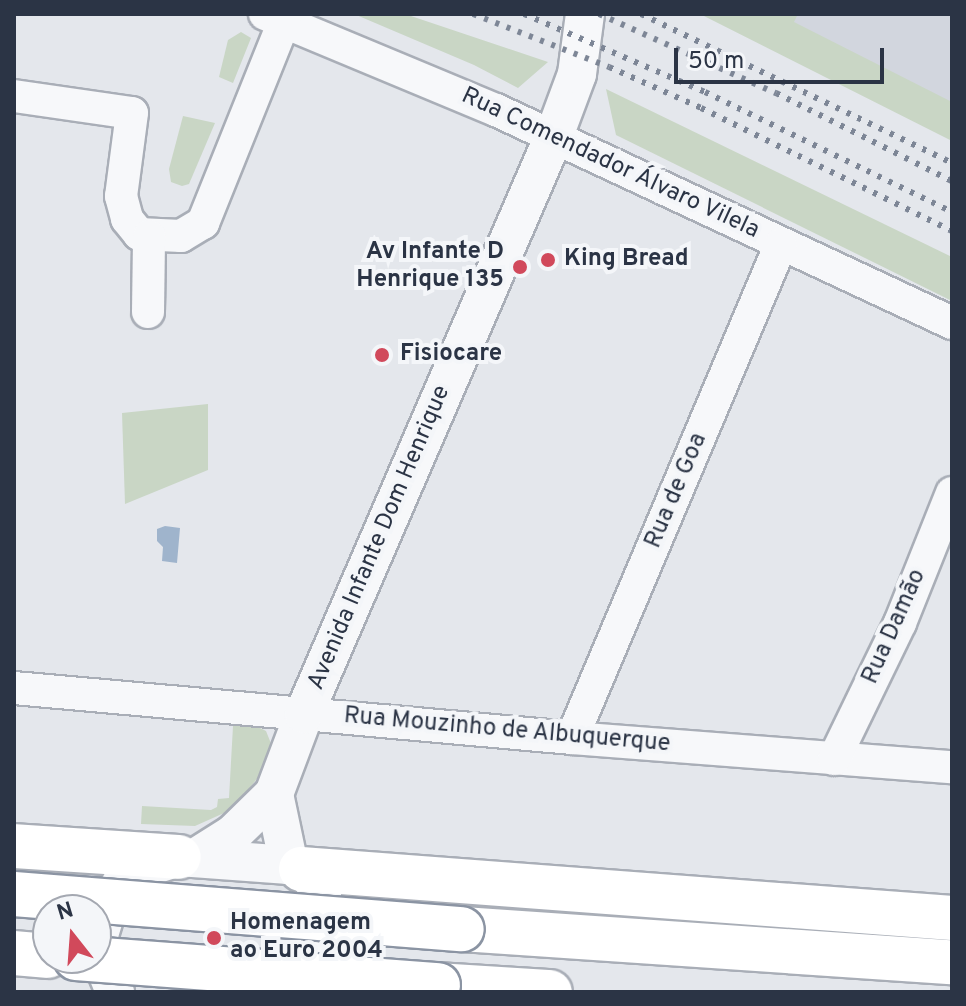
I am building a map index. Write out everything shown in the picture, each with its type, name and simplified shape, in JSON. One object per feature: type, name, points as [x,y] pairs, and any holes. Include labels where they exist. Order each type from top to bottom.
[{"type":"highway","points":[[14,846],[187,858]]},
{"type":"highway","points":[[295,867],[952,918]]},
{"type":"highway","points":[[14,894],[462,929],[952,962]]},
{"type":"highway","points":[[112,961],[550,992]]},
{"type":"street","name":"Avenida Infante Dom Henrique","points":[[187,858],[233,834],[274,794],[304,714],[554,136],[577,74],[585,14]]},
{"type":"street","name":"Rua Comendador Álvaro Vilela","points":[[274,17],[554,136],[952,323]]},
{"type":"street","points":[[14,96],[132,113],[121,196],[127,219],[139,234],[181,236],[203,223],[274,17]]},
{"type":"street","points":[[148,312],[149,236]]},
{"type":"street","name":"Rua de Goa","points":[[572,738],[781,244]]},
{"type":"street","name":"Rua Damão","points":[[834,759],[900,623],[952,493]]},
{"type":"street","name":"Rua Mouzinho de Albuquerque","points":[[14,688],[572,738],[952,767]]},
{"type":"street","points":[[274,794],[295,867],[322,897],[327,923],[320,967],[306,992]]},
{"type":"street","points":[[115,992],[101,958],[99,935],[110,899],[121,884],[139,870],[187,858],[295,867]]},
{"type":"shaded area","points":[[722,14],[952,14],[952,126]]},
{"type":"green space","points":[[354,14],[405,14],[548,62],[518,88],[474,65]]},
{"type":"green space","points":[[700,14],[798,14],[794,22],[952,102],[952,141]]},
{"type":"green space","points":[[241,32],[251,38],[233,83],[219,77],[228,40]]},
{"type":"green space","points":[[606,89],[952,257],[952,301],[616,135]]},
{"type":"green space","points":[[183,116],[215,123],[189,184],[182,186],[171,182],[169,169]]},
{"type":"green space","points":[[208,404],[208,470],[125,504],[122,413]]},
{"type":"green space","points":[[233,726],[256,726],[266,731],[272,746],[268,765],[233,809],[195,826],[141,824],[142,806],[211,810],[217,807],[218,799],[229,798]]},
{"type":"water","points":[[165,526],[180,528],[177,563],[162,561],[163,547],[157,541],[157,529]]},
{"type":"railway","points":[[473,14],[609,67],[701,108],[952,231]]},
{"type":"railway","points":[[524,14],[705,92],[952,212]]},
{"type":"railway","points":[[599,14],[776,93],[952,181]]},
{"type":"railway","points":[[641,14],[952,163]]},
{"type":"place","name":"King Bread","points":[[548,260]]},
{"type":"place","name":"Av Infante D Henrique 135","points":[[520,267]]},
{"type":"place","name":"Fisiocare","points":[[382,355]]},
{"type":"place","name":"Homenagem ao Euro 2004","points":[[214,938]]}]
